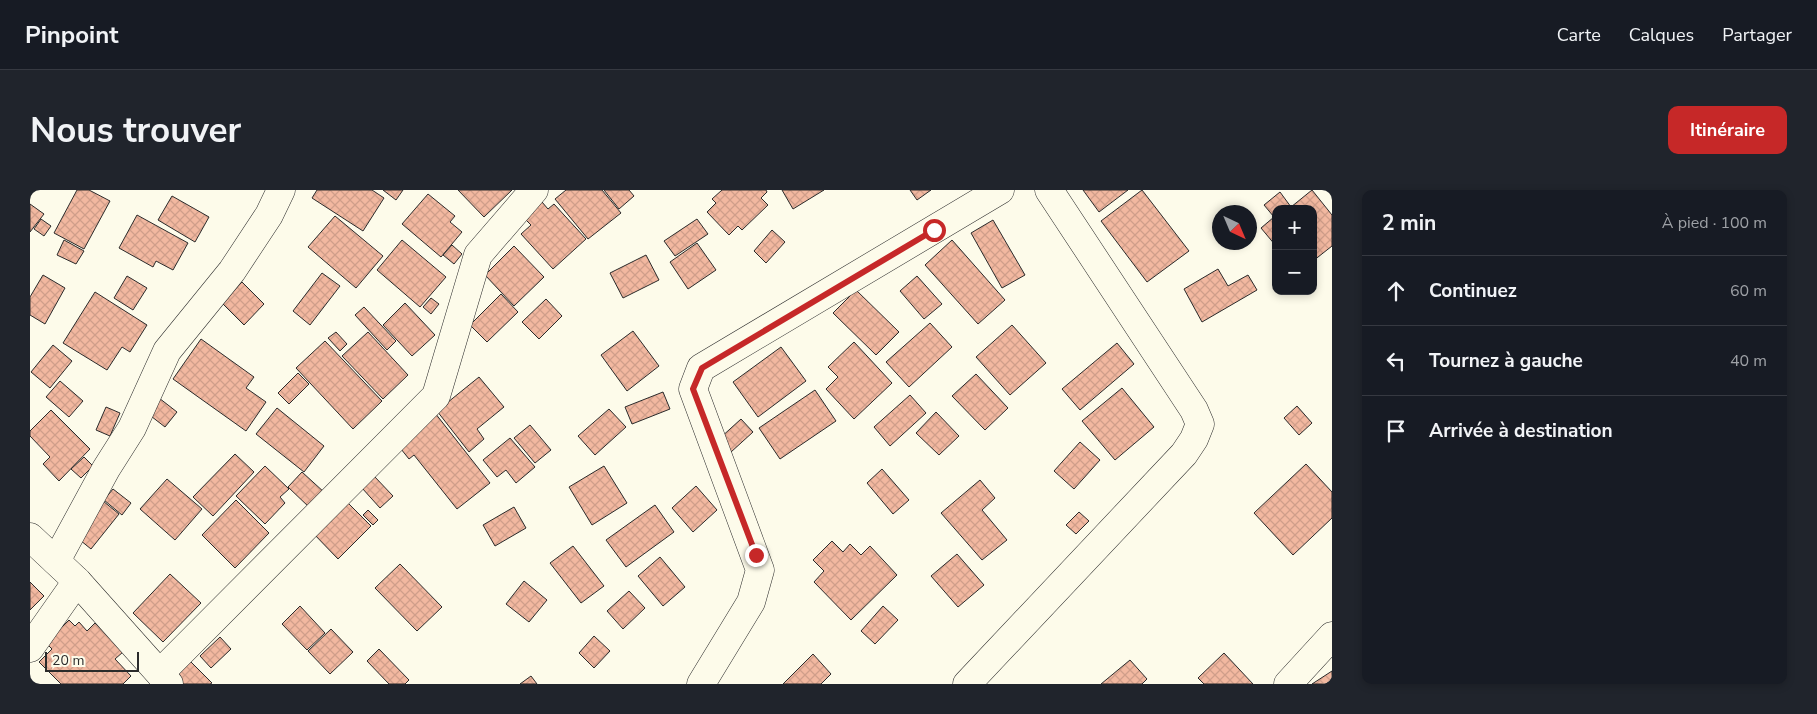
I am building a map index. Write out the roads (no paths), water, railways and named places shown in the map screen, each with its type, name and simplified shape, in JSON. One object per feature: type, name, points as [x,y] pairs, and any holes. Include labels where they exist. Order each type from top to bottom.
[{"type":"street","points":[[56,561],[106,469],[132,428],[167,351],[232,271],[269,215],[282,190]]},
{"type":"street","points":[[30,537],[77,581],[164,678],[436,396],[478,255],[534,190]]},
{"type":"street","points":[[701,684],[751,602],[760,570],[693,389],[702,368],[1000,190]]},
{"type":"street","points":[[967,684],[1184,454],[1194,439],[1200,424],[1194,410],[1049,190]]},
{"type":"street","points":[[30,648],[77,581]]},
{"type":"street","points":[[1288,684],[1332,636]]}]
